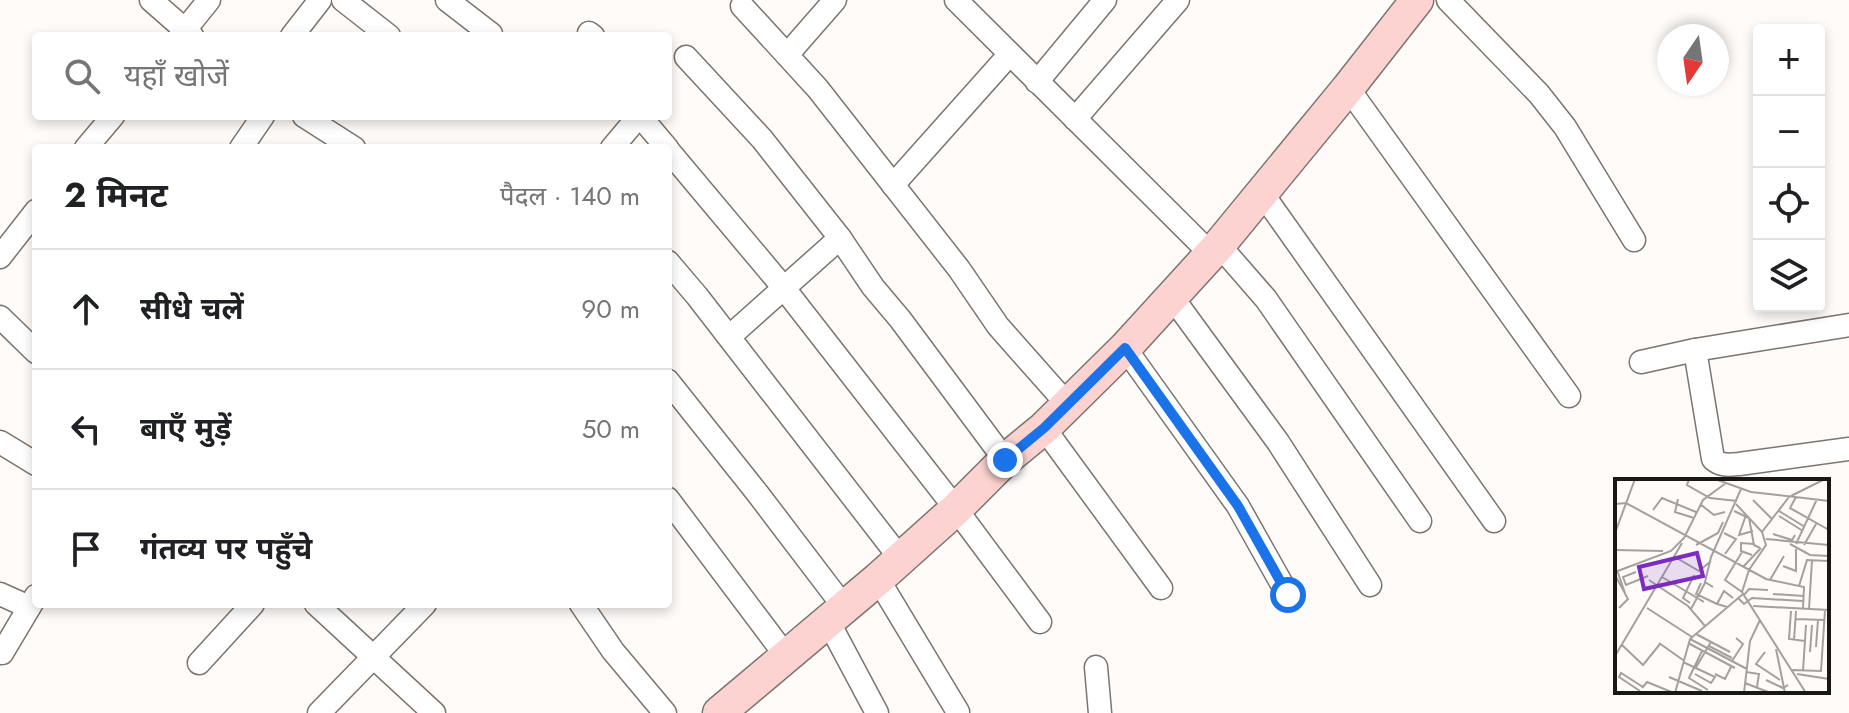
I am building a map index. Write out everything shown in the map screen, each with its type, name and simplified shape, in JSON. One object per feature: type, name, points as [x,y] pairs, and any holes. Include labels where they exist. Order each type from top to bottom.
[{"type":"main road","points":[[719,713],[956,509],[1125,348],[1262,193],[1417,0]]},
{"type":"street","points":[[151,0],[184,32]]},
{"type":"street","points":[[187,32],[209,0]]},
{"type":"street","points":[[295,32],[320,0]]},
{"type":"street","points":[[343,0],[384,32]]},
{"type":"street","points":[[447,0],[488,32]]},
{"type":"street","points":[[787,55],[835,0]]},
{"type":"street","points":[[956,0],[1143,185],[1266,299],[1420,521]]},
{"type":"street","points":[[1037,82],[1105,0]]},
{"type":"street","points":[[1075,119],[1178,0]]},
{"type":"street","points":[[1448,0],[1539,94],[1565,127],[1634,240]]},
{"type":"street","points":[[742,6],[818,89],[959,269],[1013,346],[1068,405]]},
{"type":"street","points":[[893,185],[1009,55]]},
{"type":"street","points":[[686,57],[762,139],[840,238],[873,287],[1005,460]]},
{"type":"street","points":[[1348,88],[1569,396]]},
{"type":"street","points":[[89,144],[110,120]]},
{"type":"street","points":[[244,144],[260,120]]},
{"type":"street","points":[[310,120],[348,144]]},
{"type":"street","points":[[615,144],[636,120]]},
{"type":"street","points":[[642,120],[663,144]]},
{"type":"street","points":[[672,155],[783,287],[1040,622]]},
{"type":"street","points":[[1262,193],[1494,521]]},
{"type":"street","points":[[0,257],[32,216]]},
{"type":"street","points":[[729,337],[840,238]]},
{"type":"street","points":[[672,267],[729,337],[889,569],[958,712]]},
{"type":"street","points":[[1172,297],[1286,453],[1370,585]]},
{"type":"street","points":[[0,317],[32,348]]},
{"type":"street","points":[[1641,362],[1849,325]]},
{"type":"street","points":[[1125,348],[1238,506],[1288,595]]},
{"type":"street","points":[[1695,350],[1713,459],[1723,465],[1761,471],[1849,449]]},
{"type":"street","points":[[672,386],[758,494],[836,614],[877,713]]},
{"type":"street","points":[[1044,428],[1161,588]]},
{"type":"street","points":[[0,442],[32,462]]},
{"type":"street","points":[[672,504],[786,656]]},
{"type":"street","points":[[0,594],[32,602],[2,653]]},
{"type":"street","points":[[199,663],[249,608]]},
{"type":"street","points":[[320,608],[434,713]]},
{"type":"street","points":[[319,713],[421,608]]},
{"type":"street","points":[[584,608],[613,651],[665,713]]},
{"type":"street","points":[[1096,667],[1100,713]]},
{"type":"route","points":[[1005,460],[1044,428],[1125,348],[1238,506],[1288,595]]}]
